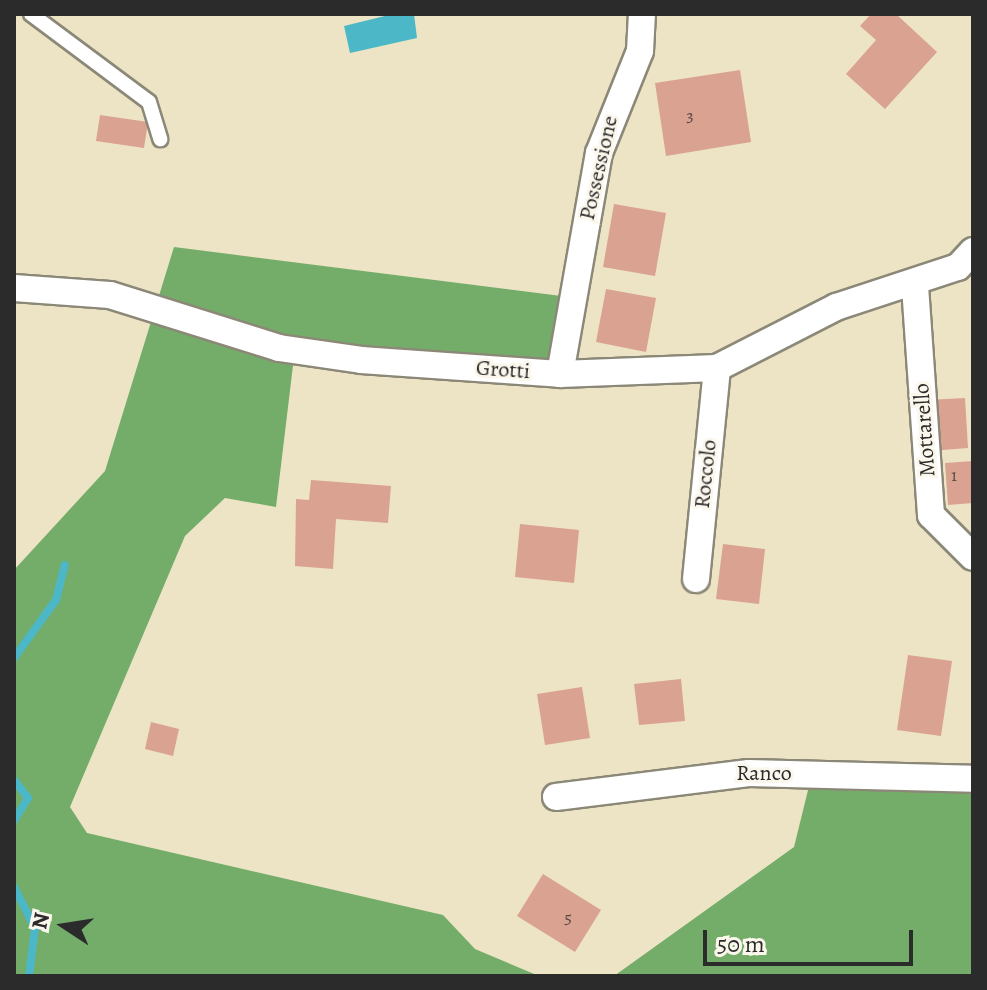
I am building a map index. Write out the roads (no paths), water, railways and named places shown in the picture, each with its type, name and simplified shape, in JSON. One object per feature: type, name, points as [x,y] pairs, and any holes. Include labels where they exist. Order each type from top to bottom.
[{"type":"street","name":"Possessione","points":[[560,374],[599,153],[640,51],[642,14]]},
{"type":"street","name":"Grotti","points":[[14,288],[145,303],[279,348],[560,374],[717,368],[836,307],[915,286],[958,267],[973,251]]},
{"type":"street","name":"Mottarello","points":[[915,286],[931,515],[973,557]]},
{"type":"street","name":"Roccolo","points":[[696,579],[717,368]]},
{"type":"street","name":"Ranco","points":[[556,797],[749,773],[973,779]]},
{"type":"lane","points":[[31,14],[149,102],[160,139]]},
{"type":"water","points":[[393,14],[414,14],[417,38],[350,53],[344,26]]},
{"type":"waterway","points":[[14,658],[56,600],[65,565]]},
{"type":"waterway","points":[[14,780],[28,798],[14,820]]},
{"type":"waterway","points":[[14,887],[35,928],[29,976]]}]
